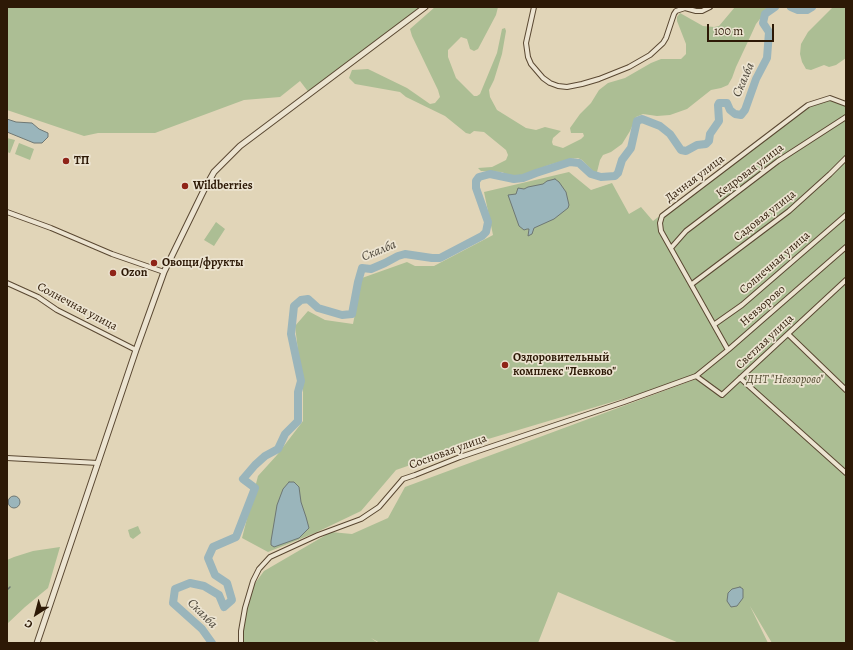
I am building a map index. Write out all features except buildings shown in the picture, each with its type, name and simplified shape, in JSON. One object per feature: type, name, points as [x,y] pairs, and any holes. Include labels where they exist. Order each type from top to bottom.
[{"type":"street","points":[[37,643],[136,350],[164,272],[214,172],[240,146],[425,7]]},
{"type":"street","points":[[534,7],[526,43],[528,57],[531,64],[543,78],[558,86],[568,87],[599,79],[650,55],[663,43],[669,32],[676,11],[685,8],[702,11],[710,7]]},
{"type":"street","name":"Дачная улица","points":[[728,350],[715,324],[661,231],[660,223],[662,216],[808,105],[830,98],[846,104]]},
{"type":"street","name":"Кедровая улица","points":[[671,248],[686,231],[778,161],[846,117]]},
{"type":"street","name":"Садовая улица","points":[[692,284],[789,211],[846,158]]},
{"type":"street","points":[[7,212],[51,228],[112,254],[164,272]]},
{"type":"street","name":"Солнечная улица","points":[[715,324],[742,305],[846,215]]},
{"type":"street","name":"Невзорово","points":[[691,378],[696,376],[728,350],[846,247]]},
{"type":"street","name":"Солнечная улица","points":[[7,283],[38,297],[57,310],[136,350]]},
{"type":"street","name":"Светлая улица","points":[[696,376],[722,396],[845,283]]},
{"type":"street","points":[[788,334],[846,390]]},
{"type":"street","name":"Сосновая улица","points":[[241,643],[244,608],[253,581],[259,569],[270,557],[318,535],[361,520],[379,507],[404,480],[415,474],[460,457],[691,378]]},
{"type":"street","points":[[740,378],[846,473]]},
{"type":"street","points":[[7,458],[98,463]]},
{"type":"green space","points":[[7,7],[425,7],[310,94],[300,81],[280,97],[244,100],[155,133],[98,133],[84,136],[7,110]]},
{"type":"green space","points":[[435,7],[498,7],[496,15],[478,49],[474,51],[470,49],[467,39],[461,37],[448,50],[448,57],[456,78],[474,96],[480,94],[497,53],[502,29],[505,28],[506,31],[502,54],[494,80],[489,90],[490,97],[497,110],[526,128],[536,130],[545,127],[561,131],[553,138],[552,142],[553,145],[563,148],[584,136],[583,133],[571,133],[570,128],[580,114],[591,103],[599,90],[608,83],[625,78],[661,59],[681,59],[686,54],[686,44],[677,21],[677,17],[680,13],[703,26],[714,27],[719,26],[735,7],[769,7],[756,24],[728,85],[711,90],[687,109],[670,115],[657,116],[643,114],[636,117],[622,144],[611,152],[603,155],[597,172],[594,172],[578,158],[549,165],[520,176],[510,176],[502,172],[481,171],[478,168],[492,167],[506,160],[508,155],[506,150],[484,132],[474,131],[470,134],[466,133],[445,116],[406,97],[400,92],[355,84],[349,78],[352,70],[368,69],[407,88],[430,104],[435,103],[440,97],[438,90],[410,29]]},
{"type":"green space","points":[[833,7],[846,7],[846,58],[836,65],[829,67],[824,65],[811,70],[806,69],[800,54],[801,44],[808,32]]},
{"type":"green space","name":"ДНТ \"Невзорово\"","points":[[834,98],[846,102],[846,643],[772,643],[750,606],[768,643],[679,643],[558,592],[538,643],[380,643],[371,638],[378,643],[244,643],[243,635],[247,609],[253,586],[264,571],[331,532],[352,534],[388,518],[405,487],[696,379],[696,377],[468,445],[396,470],[361,511],[315,533],[268,552],[242,538],[258,476],[277,455],[303,421],[303,391],[295,326],[308,311],[325,320],[353,324],[362,278],[407,262],[415,266],[434,266],[493,235],[484,192],[569,172],[591,190],[612,183],[629,214],[641,207],[653,221],[805,106]]},
{"type":"green space","points":[[7,138],[15,140],[10,153],[7,152]]},
{"type":"green space","points":[[19,143],[34,149],[30,160],[15,154]]},
{"type":"green space","points":[[216,222],[225,229],[214,246],[204,240]]},
{"type":"green space","points":[[138,526],[141,533],[133,539],[130,537],[128,530]]},
{"type":"green space","points":[[60,547],[48,588],[7,624],[7,560],[33,551]]},
{"type":"water","points":[[7,119],[16,122],[32,123],[39,129],[48,133],[48,137],[42,143],[34,143],[7,132]]},
{"type":"water","points":[[555,179],[566,192],[569,205],[568,208],[554,219],[534,228],[532,234],[528,236],[529,229],[524,230],[519,226],[508,195],[516,194],[518,188],[524,189]]},
{"type":"water","points":[[289,482],[294,482],[299,487],[301,502],[309,528],[299,538],[274,547],[271,545],[271,541],[277,505],[283,489]]},
{"type":"water","points":[[14,496],[18,498],[20,502],[18,506],[14,508],[10,506],[8,502],[10,498]]},
{"type":"water","points":[[740,587],[743,589],[743,598],[737,606],[731,607],[727,601],[728,593],[732,589]]},
{"type":"waterway","name":"Скалба","points":[[212,643],[202,629],[173,603],[175,589],[190,583],[204,586],[219,595],[224,607],[232,600],[227,583],[215,575],[208,558],[213,547],[236,537],[255,488],[243,479],[265,456],[278,449],[285,434],[298,421],[298,392],[301,381],[291,334],[294,306],[301,300],[308,299],[318,308],[342,315],[352,314],[362,268],[371,269],[405,254],[440,258],[482,236],[486,232],[488,222],[476,188],[476,181],[479,177],[490,174],[514,179],[523,178],[570,162],[579,163],[591,174],[601,177],[615,176],[618,173],[622,160],[631,148],[637,121],[642,119],[660,126],[670,134],[681,150],[686,151],[697,145],[706,144],[709,141],[710,134],[719,121],[719,103],[727,103],[730,110],[735,114],[741,115],[745,110],[756,79],[767,58],[769,32],[763,23],[765,14],[775,7]]},
{"type":"waterway","name":"Скалба","points":[[791,7],[798,10],[807,10],[812,7]]},
{"type":"waterway","points":[[7,590],[10,587]]},
{"type":"place","name":"ТП","points":[[66,161]]},
{"type":"place","name":"Wildberries","points":[[185,186]]},
{"type":"place","name":"Овощи/фрукты","points":[[154,263]]},
{"type":"place","name":"Ozon","points":[[113,273]]},
{"type":"place","name":"Оздоровительный комплекс \"Левково\"","points":[[505,365]]}]
